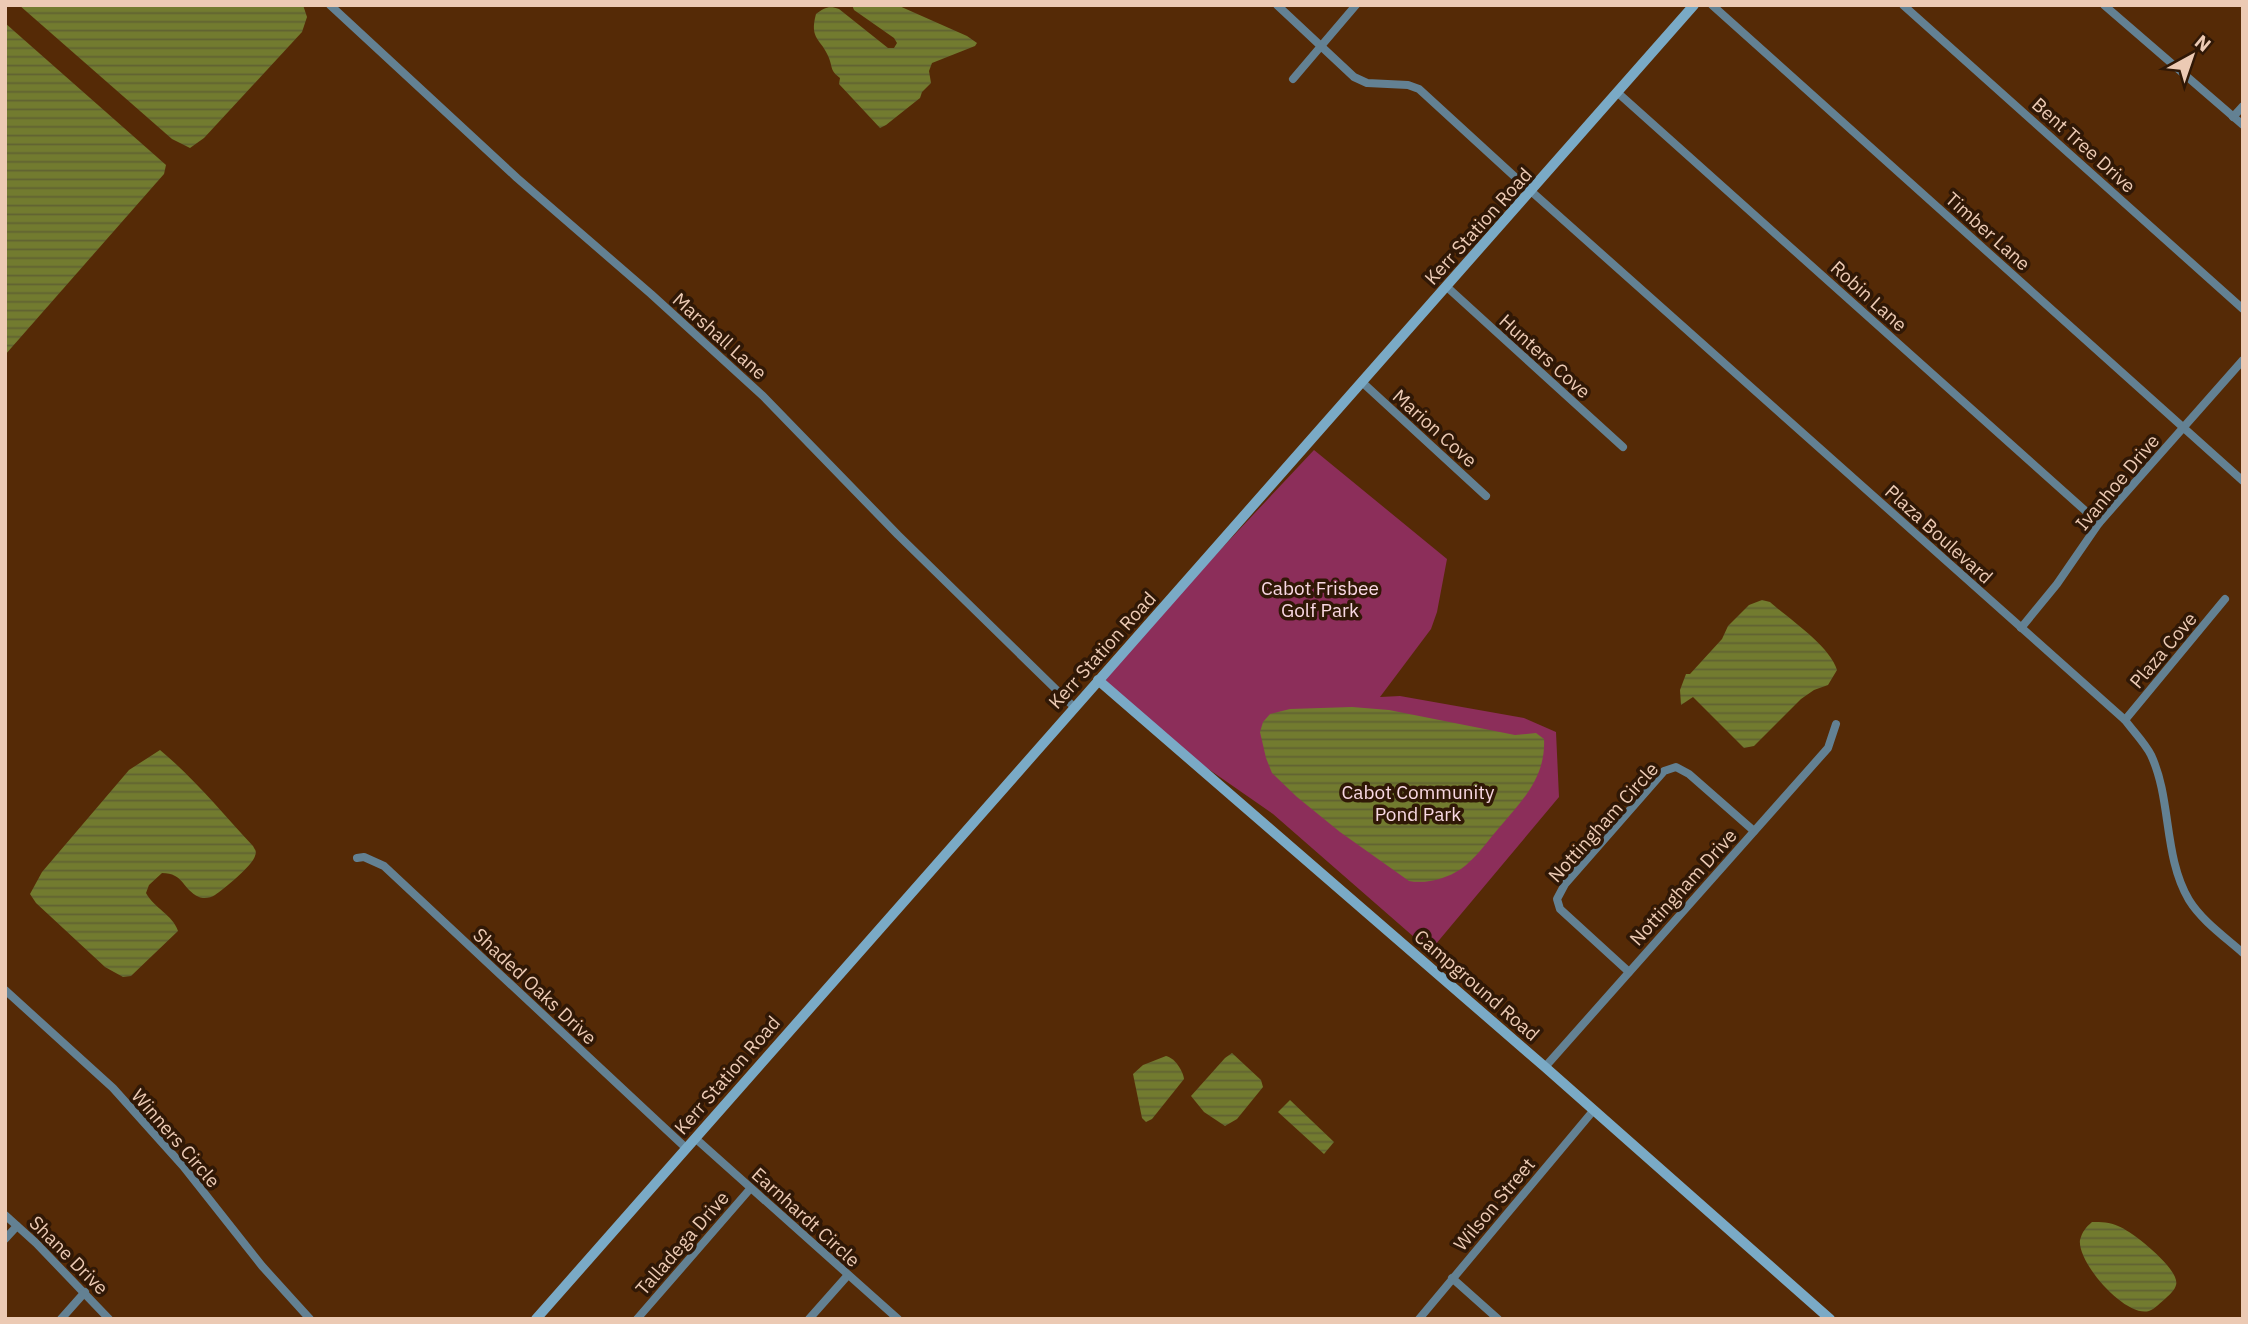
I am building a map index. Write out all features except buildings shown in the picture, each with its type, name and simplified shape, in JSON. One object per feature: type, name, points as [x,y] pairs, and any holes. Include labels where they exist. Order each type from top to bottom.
[{"type":"street","name":"Marshall Lane","points":[[330,5],[517,178],[763,396],[898,535],[1074,707]]},
{"type":"street","name":"Plaza Boulevard","points":[[1277,5],[1354,78],[1367,83],[1408,85],[1419,89],[2125,720],[2150,754],[2158,777],[2176,871],[2190,901],[2215,929],[2243,953]]},
{"type":"street","points":[[1293,79],[1356,5]]},
{"type":"street","name":"Kerr Station Road","points":[[536,1319],[1694,5]]},
{"type":"street","name":"Timber Lane","points":[[1712,5],[2243,481]]},
{"type":"street","name":"Bent Tree Drive","points":[[1903,5],[2243,309]]},
{"type":"street","points":[[2104,5],[2243,125]]},
{"type":"street","name":"Robin Lane","points":[[1618,93],[2099,523]]},
{"type":"street","points":[[2233,117],[2243,106]]},
{"type":"street","name":"Hunters Cove","points":[[1447,287],[1623,447]]},
{"type":"street","name":"Ivanhoe Drive","points":[[2021,628],[2057,584],[2099,523],[2243,360]]},
{"type":"street","name":"Marion Cove","points":[[1363,383],[1486,496]]},
{"type":"street","name":"Plaza Cove","points":[[2125,720],[2225,600]]},
{"type":"street","name":"Campground Road","points":[[1098,680],[1545,1067],[1830,1319]]},
{"type":"street","name":"Nottingham Drive","points":[[1545,1067],[1828,748],[1836,724]]},
{"type":"street","name":"Nottingham Circle","points":[[1629,972],[1560,909],[1557,899],[1565,884],[1664,771],[1676,767],[1689,774],[1754,831]]},
{"type":"street","name":"Shaded Oaks Drive","points":[[357,858],[364,857],[384,866],[686,1148]]},
{"type":"street","name":"Winners Circle","points":[[5,990],[113,1088],[183,1167],[262,1266],[310,1319]]},
{"type":"street","name":"Wilson Street","points":[[1419,1319],[1593,1111]]},
{"type":"street","name":"Earnhardt Circle","points":[[695,1138],[898,1319]]},
{"type":"street","name":"Talladega Drive","points":[[637,1319],[750,1189]]},
{"type":"street","name":"Shane Drive","points":[[5,1215],[109,1319]]},
{"type":"street","points":[[5,1239],[18,1226]]},
{"type":"street","points":[[809,1319],[848,1275]]},
{"type":"street","points":[[1452,1278],[1498,1319]]},
{"type":"street","points":[[61,1319],[85,1293]]},
{"type":"green space","points":[[1314,450],[1447,559],[1431,629],[1380,697],[1400,696],[1524,718],[1556,732],[1559,797],[1430,951],[1273,814],[1171,743],[1098,680]]},
{"type":"shaded area","points":[[19,5],[303,5],[307,17],[302,32],[204,138],[190,148],[172,139]]},
{"type":"shaded area","points":[[852,5],[897,5],[977,43],[932,63],[929,71],[931,83],[920,98],[880,128],[839,84],[840,78],[833,71],[826,51],[815,34],[816,14],[832,7],[839,9],[888,48],[894,48],[897,43],[894,38],[854,10]]},
{"type":"shaded area","points":[[5,23],[166,165],[164,174],[5,355]]},
{"type":"shaded area","points":[[1762,600],[1770,602],[1818,642],[1837,670],[1828,685],[1801,699],[1754,746],[1744,748],[1693,697],[1681,705],[1680,690],[1686,674],[1690,674],[1722,639],[1728,626],[1749,605]]},
{"type":"shaded area","points":[[1352,707],[1389,710],[1515,735],[1536,733],[1544,739],[1541,766],[1523,799],[1466,865],[1449,876],[1436,880],[1409,881],[1340,832],[1297,797],[1272,773],[1266,758],[1260,732],[1263,722],[1270,714],[1290,709]]},
{"type":"shaded area","points":[[160,750],[208,796],[253,846],[256,853],[244,871],[211,897],[193,894],[179,878],[169,874],[162,873],[149,885],[146,893],[172,920],[178,931],[131,976],[123,977],[105,967],[36,903],[30,894],[42,872],[129,770]]},
{"type":"shaded area","points":[[1232,1053],[1261,1080],[1263,1087],[1237,1119],[1225,1126],[1204,1112],[1191,1096]]},
{"type":"shaded area","points":[[1166,1056],[1178,1065],[1184,1079],[1152,1119],[1146,1122],[1142,1118],[1133,1074],[1143,1065]]},
{"type":"shaded area","points":[[1290,1100],[1334,1142],[1324,1154],[1278,1112]]},
{"type":"shaded area","points":[[2092,1222],[2109,1223],[2134,1235],[2171,1270],[2176,1278],[2176,1285],[2156,1307],[2149,1311],[2139,1311],[2128,1306],[2116,1298],[2094,1274],[2081,1250],[2080,1240],[2084,1230]]},
{"type":"park label","name":"Cabot Frisbee Golf Park","points":[[1320,599]]},
{"type":"park label","name":"Cabot Community Pond Park","points":[[1418,803]]}]
